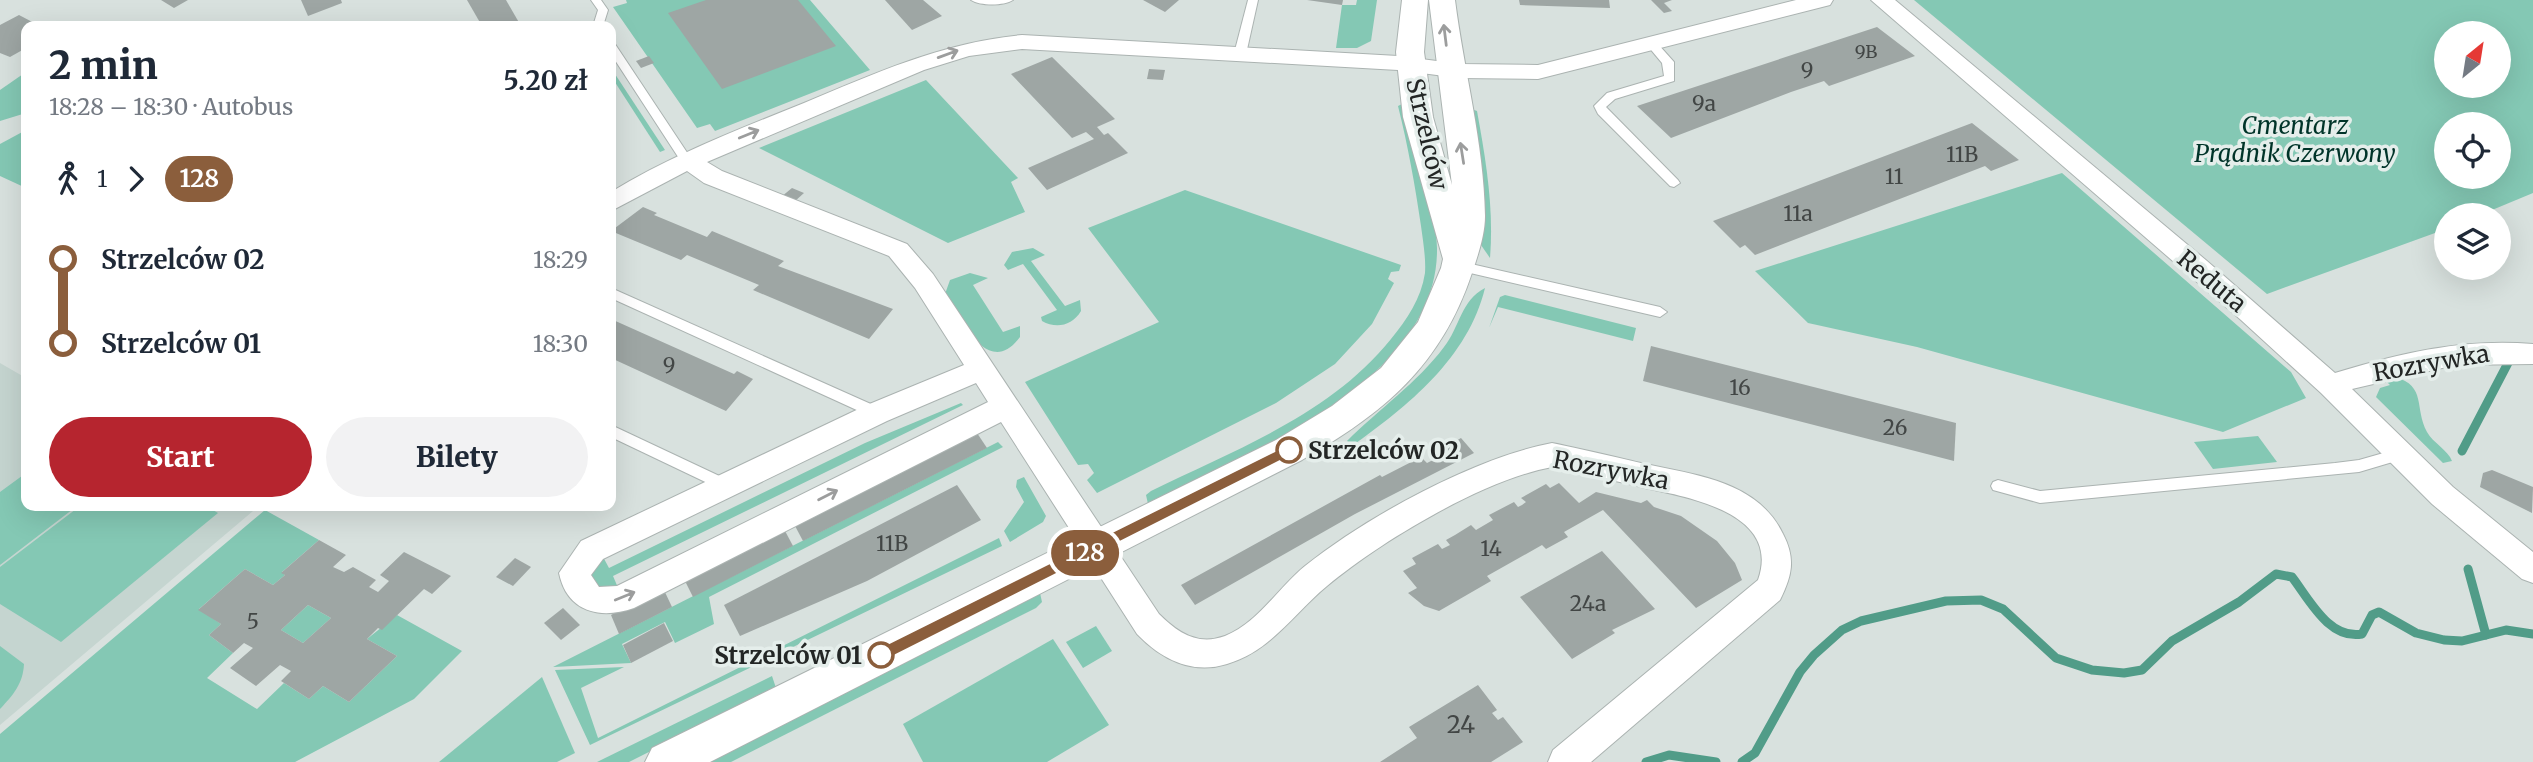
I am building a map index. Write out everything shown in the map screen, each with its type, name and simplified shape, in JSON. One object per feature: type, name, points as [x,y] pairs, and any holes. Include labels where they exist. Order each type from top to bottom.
[{"type":"street","name":"Strzelców","points":[[1415,0],[1411,65],[1418,117],[1458,265]]},
{"type":"street","name":"Strzelców","points":[[667,762],[1289,450],[1359,407],[1403,368],[1431,333],[1448,299],[1469,220],[1468,186],[1442,0]]},
{"type":"street","points":[[616,200],[685,160],[954,51],[994,43],[1240,54],[1450,70],[1538,72],[1822,0]]},
{"type":"street","name":"Reduta","points":[[1882,0],[2330,385],[2463,515],[2533,570]]},
{"type":"street","name":"Rozrywka","points":[[685,160],[713,177],[898,250],[924,281],[1157,635],[1175,649],[1202,654],[1226,650],[1259,632],[1294,595],[1346,553],[1494,473],[1533,457],[1560,457],[1711,491],[1742,505],[1759,520],[1771,537],[1778,573],[1769,590],[1565,762]]},
{"type":"street","name":"Rozrywka","points":[[2330,385],[2411,361],[2454,354],[2502,351],[2533,354]]},
{"type":"street","points":[[982,369],[877,413],[592,550],[575,573],[579,589],[591,600],[607,603],[623,598],[1006,407]]},
{"type":"lane","points":[[596,0],[603,10],[600,21]]},
{"type":"lane","points":[[976,0],[1008,0]]},
{"type":"lane","points":[[1240,54],[1253,0]]},
{"type":"lane","points":[[1653,45],[1668,62],[1670,78],[1611,96],[1600,106],[1674,183]]},
{"type":"lane","points":[[616,54],[685,160]]},
{"type":"lane","points":[[1458,265],[1660,312]]},
{"type":"lane","points":[[616,295],[877,413]]},
{"type":"lane","points":[[616,433],[725,485]]},
{"type":"lane","points":[[1998,486],[2040,496],[2358,467],[2401,454]]},
{"type":"shaded area","points":[[0,363],[21,375],[21,511],[253,511],[0,725]]},
{"type":"green space","points":[[626,0],[810,0],[870,70],[715,131],[710,124],[697,128],[613,7],[627,3]]},
{"type":"green space","points":[[1357,0],[1377,0],[1371,41],[1357,48],[1336,48],[1342,5],[1356,5]]},
{"type":"green space","name":"Cmentarz Prądnik Czerwony","points":[[1914,0],[2533,0],[2533,193],[2509,203],[2434,203],[2434,233],[2267,294]]},
{"type":"green space","points":[[21,75],[21,115],[0,121],[0,90]]},
{"type":"green space","points":[[616,76],[665,150],[660,152],[616,84]]},
{"type":"green space","points":[[926,80],[1018,178],[1011,182],[1025,212],[948,243],[759,148]]},
{"type":"green space","points":[[1404,103],[1429,193],[1437,248],[1429,295],[1406,337],[1372,375],[1330,408],[1283,437],[1148,504],[1146,495],[1151,491],[1280,428],[1340,389],[1367,366],[1408,316],[1417,300],[1425,267],[1416,196],[1398,106]]},
{"type":"green space","points":[[1469,108],[1477,111],[1486,166],[1491,221],[1490,258],[1481,245]]},
{"type":"green space","points":[[21,133],[21,186],[0,176],[0,144]]},
{"type":"green space","points":[[2062,173],[2291,372],[2306,398],[2223,432],[1917,347],[1808,323],[1755,271]]},
{"type":"green space","points":[[1185,190],[1401,265],[1399,271],[1391,272],[1388,279],[1394,283],[1372,324],[1335,364],[1276,403],[1097,493],[1087,480],[1094,473],[1088,464],[1078,465],[1025,382],[1159,322],[1088,228]]},
{"type":"green space","points":[[1033,248],[1045,255],[1031,261],[1065,306],[1080,300],[1081,311],[1068,323],[1058,325],[1042,321],[1041,317],[1057,310],[1023,264],[1008,270],[1004,265],[1012,252]]},
{"type":"green space","points":[[970,273],[988,278],[973,285],[1003,332],[1020,326],[1020,337],[1008,349],[997,352],[986,349],[976,341],[945,294],[950,280]]},
{"type":"green space","points":[[1485,288],[1465,337],[1450,358],[1414,397],[1352,446],[1347,441],[1433,360],[1449,339],[1471,299]]},
{"type":"green space","points":[[1505,295],[1636,328],[1633,341],[1498,307],[1489,328],[1500,297]]},
{"type":"green space","points":[[2395,377],[2412,386],[2427,432],[2452,461],[2443,463],[2376,397],[2380,388],[2390,385],[2385,380]]},
{"type":"green space","points":[[961,403],[963,405],[613,576],[619,590],[604,591],[590,581],[591,568],[602,555],[609,568],[865,443]]},
{"type":"green space","points":[[2258,436],[2277,462],[2213,469],[2194,442]]},
{"type":"green space","points":[[998,442],[1003,447],[709,597],[714,624],[675,643],[665,622],[622,644],[631,663],[553,667]]},
{"type":"green space","points":[[21,477],[21,511],[70,511],[0,565],[0,492]]},
{"type":"green space","points":[[1024,477],[1046,516],[1043,522],[1010,542],[1004,531],[1024,502],[1016,487],[1017,480]]},
{"type":"green space","points":[[73,511],[218,513],[61,642],[0,604],[0,567]]},
{"type":"green space","points":[[264,511],[319,540],[282,572],[285,575],[273,585],[245,569],[199,609],[221,624],[209,635],[233,653],[207,678],[257,709],[284,683],[309,699],[323,686],[349,702],[397,656],[367,639],[397,615],[462,651],[414,699],[295,762],[0,762],[0,734]]},
{"type":"green space","points":[[999,538],[1002,546],[590,745],[555,670],[624,667],[581,688],[598,738]]},
{"type":"green space","points":[[1040,593],[1042,602],[1036,608],[731,762],[706,762]]},
{"type":"green space","points":[[308,605],[331,618],[303,643],[281,630]]},
{"type":"green space","points":[[1096,626],[1112,651],[1083,668],[1066,642]]},
{"type":"green space","points":[[1053,639],[1109,725],[1047,762],[923,762],[903,724]]},
{"type":"green space","points":[[0,646],[24,664],[19,683],[0,709]]},
{"type":"green space","points":[[772,676],[776,688],[629,762],[597,762]]},
{"type":"green space","points":[[542,677],[575,753],[557,762],[439,762]]},
{"type":"building","points":[[161,0],[188,0],[174,8]]},
{"type":"building","points":[[301,0],[341,0],[342,3],[308,16]]},
{"type":"building","points":[[467,0],[506,0],[518,21],[479,21]]},
{"type":"building","points":[[706,0],[798,0],[836,46],[722,89],[668,13]]},
{"type":"building","points":[[885,0],[923,0],[942,16],[912,30]]},
{"type":"building","points":[[1143,0],[1179,0],[1165,12]]},
{"type":"building","points":[[1307,0],[1343,0],[1342,5]]},
{"type":"building","points":[[1519,0],[1609,0],[1610,8],[1520,5]]},
{"type":"building","points":[[1651,0],[1672,0],[1664,3],[1672,11],[1664,13]]},
{"type":"building","points":[[19,15],[30,21],[21,21],[21,51],[10,57],[0,53],[0,25]]},
{"type":"building","points":[[1877,27],[1915,56],[1829,86],[1824,81],[1791,92],[1671,138],[1637,106]]},
{"type":"building","points":[[649,56],[654,63],[641,68],[636,61]]},
{"type":"building","points":[[1052,57],[1115,119],[1097,127],[1104,135],[1108,133],[1128,153],[1047,190],[1028,168],[1094,139],[1086,132],[1072,138],[1011,74]]},
{"type":"building","points":[[1149,69],[1165,70],[1163,80],[1147,79]]},
{"type":"building","points":[[1972,123],[2019,160],[1991,171],[1985,166],[1755,255],[1745,245],[1740,248],[1713,221]]},
{"type":"building","points":[[792,188],[804,193],[794,202],[781,197]]},
{"type":"building","points":[[643,207],[657,213],[654,215],[707,237],[712,231],[784,261],[778,266],[893,309],[869,339],[753,290],[759,285],[687,255],[681,260],[616,233],[616,227]]},
{"type":"building","points":[[616,321],[734,374],[737,371],[753,379],[726,411],[616,360]]},
{"type":"building","points":[[1651,346],[1956,423],[1954,461],[1643,381]]},
{"type":"building","points":[[977,433],[987,448],[803,541],[794,524]]},
{"type":"building","points":[[1461,438],[1474,453],[1355,514],[1195,605],[1181,585],[1380,475],[1382,477],[1421,457],[1427,463],[1445,454],[1441,449]]},
{"type":"building","points":[[2492,470],[2533,487],[2532,513],[2480,487],[2483,473]]},
{"type":"building","points":[[1559,483],[1579,503],[1596,492],[1641,503],[1647,500],[1654,507],[1681,516],[1717,541],[1735,563],[1742,580],[1696,608],[1603,510],[1564,532],[1568,537],[1546,549],[1542,545],[1487,576],[1491,581],[1439,611],[1424,606],[1408,593],[1417,588],[1403,571],[1416,564],[1412,558],[1438,544],[1442,549],[1450,545],[1446,540],[1471,525],[1476,530],[1493,520],[1489,515],[1514,502],[1518,507],[1526,502],[1521,498],[1546,484],[1550,488]]},
{"type":"building","points":[[957,485],[981,520],[867,581],[740,636],[724,605]]},
{"type":"building","points":[[784,529],[793,546],[693,597],[684,579]]},
{"type":"building","points":[[319,540],[346,555],[333,567],[344,572],[353,567],[376,580],[369,587],[378,592],[389,581],[380,575],[404,552],[451,576],[432,594],[424,589],[382,630],[378,628],[367,639],[397,656],[349,702],[323,686],[309,699],[281,681],[291,671],[280,665],[256,686],[230,668],[253,648],[244,643],[233,653],[209,635],[221,624],[198,610],[245,569],[273,585],[285,575],[281,573]],"holes":[[[308,605],[331,618],[303,643],[281,630]]]},
{"type":"building","points":[[1602,551],[1655,609],[1612,630],[1615,633],[1572,659],[1520,597]]},
{"type":"building","points":[[515,558],[531,567],[513,586],[496,577]]},
{"type":"building","points":[[663,588],[672,607],[619,634],[611,615]]},
{"type":"building","points":[[563,608],[580,625],[561,640],[544,623]]},
{"type":"building","points":[[664,623],[673,641],[631,663],[623,645]]},
{"type":"building","points":[[1478,685],[1497,710],[1492,713],[1498,720],[1503,717],[1523,742],[1491,762],[1380,762],[1417,738],[1409,727]]},
{"type":"waterway","points":[[2462,451],[2508,363]]},
{"type":"waterway","points":[[2468,569],[2486,635]]},
{"type":"waterway","points":[[1742,762],[1755,753],[1800,672],[1814,655],[1842,630],[1861,621],[1946,601],[1981,600],[2003,609],[2056,658],[2092,670],[2124,673],[2142,670],[2172,641],[2239,602],[2276,574],[2292,577],[2321,616],[2340,631],[2350,634],[2362,634],[2372,615],[2379,612],[2416,633],[2444,640],[2462,641],[2486,635]]},
{"type":"waterway","points":[[2486,635],[2506,630],[2533,634]]},
{"type":"waterway","points":[[1646,762],[1669,755],[1716,762]]},
{"type":"bus line","name":"128","points":[[881,655],[1289,450]]},
{"type":"place","name":"Strzelców 02","points":[[1289,450]]},
{"type":"place","name":"Strzelców 01","points":[[881,655]]}]
